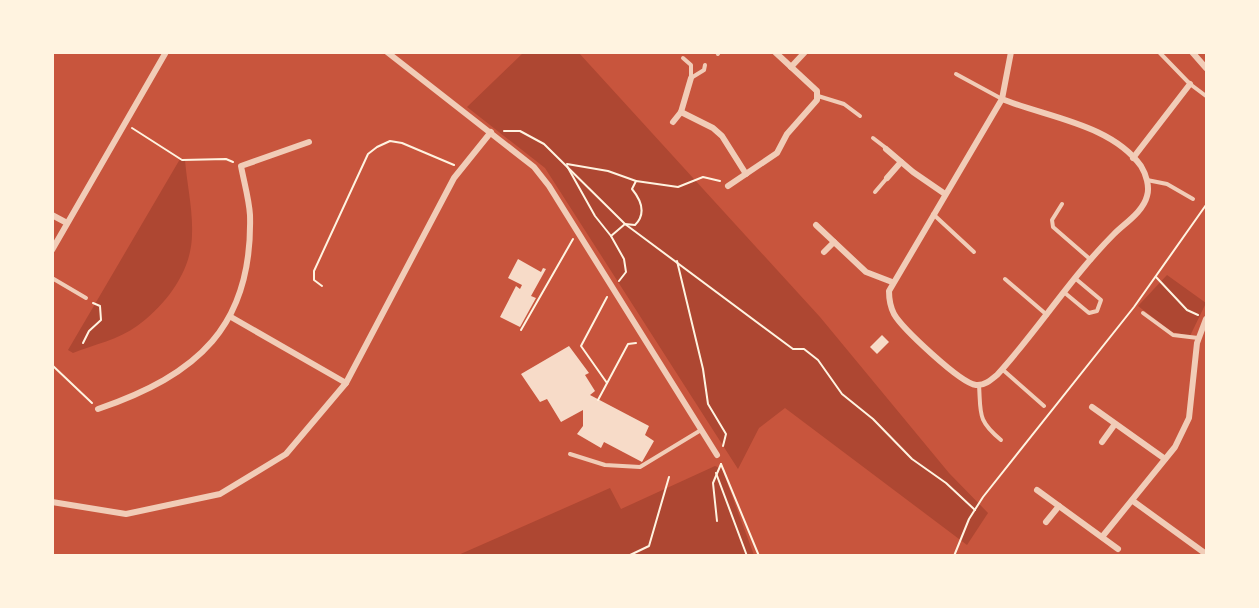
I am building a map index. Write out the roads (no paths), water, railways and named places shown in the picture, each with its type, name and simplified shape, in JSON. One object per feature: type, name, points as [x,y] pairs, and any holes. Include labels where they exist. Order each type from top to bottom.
[{"type":"street","points":[[52,250],[165,52]]},
{"type":"street","points":[[387,52],[534,166],[717,455]]},
{"type":"street","points":[[728,186],[777,153],[787,134],[818,96],[816,91],[775,52]]},
{"type":"street","points":[[791,67],[805,52]]},
{"type":"street","points":[[1002,99],[1089,127],[1140,165],[1147,180],[1147,196],[1143,205],[1092,260],[1002,369],[990,380],[979,385],[955,375],[895,316],[889,299],[892,282],[1002,99],[1011,52]]},
{"type":"street","points":[[1192,52],[1206,68]]},
{"type":"street","points":[[673,122],[681,112],[691,78]]},
{"type":"street","points":[[1133,158],[1190,84]]},
{"type":"street","points":[[681,112],[713,128],[722,136],[746,174]]},
{"type":"street","points":[[52,502],[126,514],[220,494],[286,454],[346,383],[454,178],[491,132]]},
{"type":"street","points":[[98,410],[142,394],[175,375],[199,356],[231,317],[247,261],[250,214],[241,166],[309,142]]},
{"type":"street","points":[[886,149],[945,194]]},
{"type":"street","points":[[887,178],[901,162]]},
{"type":"street","points":[[52,215],[67,223]]},
{"type":"street","points":[[816,225],[866,272],[892,282]]},
{"type":"street","points":[[824,252],[834,242]]},
{"type":"street","points":[[231,317],[346,383]]},
{"type":"street","points":[[1102,537],[1175,447],[1189,418],[1199,338],[1206,319]]},
{"type":"street","points":[[1092,407],[1166,459]]},
{"type":"street","points":[[1102,442],[1115,424]]},
{"type":"street","points":[[1037,490],[1102,537],[1118,552]]},
{"type":"street","points":[[1133,501],[1206,554]]},
{"type":"street","points":[[1046,522],[1059,506]]},
{"type":"lane","points":[[1159,52],[1190,84],[1206,96]]},
{"type":"lane","points":[[683,58],[691,65],[691,78]]},
{"type":"lane","points":[[691,78],[704,70],[705,66]]},
{"type":"lane","points":[[956,74],[1002,99]]},
{"type":"lane","points":[[818,96],[844,104],[861,116]]},
{"type":"lane","points":[[873,138],[886,149]]},
{"type":"lane","points":[[875,192],[887,178]]},
{"type":"lane","points":[[1147,180],[1179,189],[1193,199]]},
{"type":"lane","points":[[1062,204],[1055,212],[1053,227],[1092,260]]},
{"type":"lane","points":[[933,214],[974,252]]},
{"type":"lane","points":[[52,278],[86,298]]},
{"type":"lane","points":[[1005,279],[1047,315]]},
{"type":"lane","points":[[1065,293],[1089,313],[1097,311],[1101,300],[1076,279]]},
{"type":"lane","points":[[1143,313],[1173,335],[1199,338]]},
{"type":"lane","points":[[1002,369],[1044,406]]},
{"type":"lane","points":[[979,385],[982,419],[985,426],[1001,440]]},
{"type":"lane","points":[[570,454],[605,465],[640,467],[702,430]]}]
